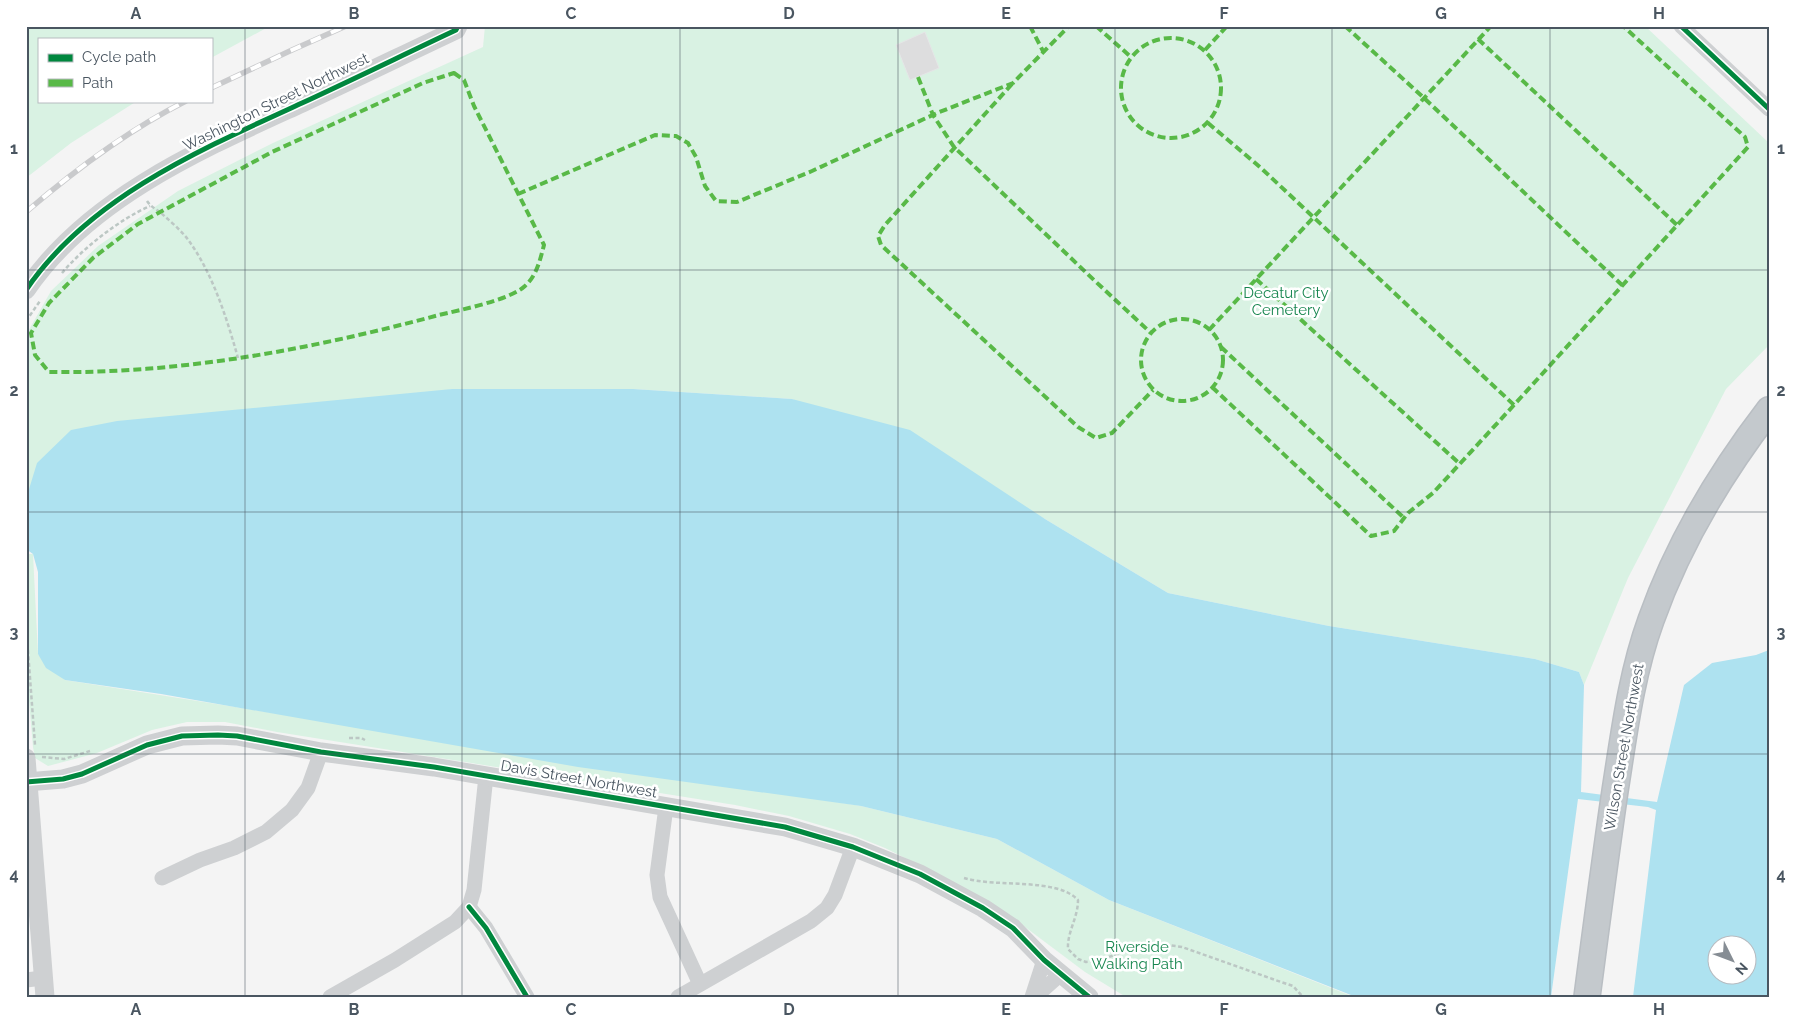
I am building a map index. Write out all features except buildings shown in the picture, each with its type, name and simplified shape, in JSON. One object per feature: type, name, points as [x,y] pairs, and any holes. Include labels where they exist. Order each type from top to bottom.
[{"type":"highway","name":"Wilson Street Northwest","points":[[1587,997],[1628,707],[1650,621],[1676,556],[1718,482],[1747,438],[1769,410]]},
{"type":"street","points":[[1681,26],[1769,109]]},
{"type":"street","name":"Washington Street Northwest","points":[[35,293],[39,270],[92,219],[137,188],[215,143],[457,28]]},
{"type":"street","name":"Davis Street Northwest","points":[[27,782],[63,779],[82,774],[147,745],[182,736],[237,736],[321,752],[434,767],[785,827],[853,847],[920,874],[983,908],[1012,928],[1044,960],[1062,973],[1088,997]]},
{"type":"street","points":[[162,878],[200,860],[234,848],[266,832],[292,810],[308,788],[321,752]]},
{"type":"street","points":[[26,758],[35,979],[45,997]]},
{"type":"street","points":[[330,997],[440,933],[468,907],[474,890],[486,776]]},
{"type":"street","points":[[666,807],[657,875],[660,897],[700,984]]},
{"type":"street","points":[[678,997],[811,921],[827,908],[835,895],[853,847]]},
{"type":"street","points":[[468,907],[486,928],[526,997]]},
{"type":"street","points":[[1034,997],[1044,960]]},
{"type":"street","points":[[1034,997],[1062,973]]},
{"type":"path","points":[[137,188],[150,206],[160,212],[188,240],[213,284],[229,325],[238,358]]},
{"type":"path","points":[[61,275],[99,239],[132,214],[150,206]]},
{"type":"path","points":[[26,321],[35,293]]},
{"type":"green space","points":[[26,26],[270,26],[212,57],[212,38],[38,38],[38,102],[135,102],[71,143],[26,178]]},
{"type":"green space","name":"Decatur City Cemetery","points":[[485,26],[1645,26],[1769,143],[1769,345],[1726,389],[1628,578],[1584,685],[1579,672],[1535,659],[1329,626],[1168,593],[1045,519],[792,399],[633,389],[452,389],[26,499],[26,335],[51,291],[98,246],[178,191],[273,143],[483,47]]},
{"type":"green space","name":"Riverside Walking Path","points":[[26,554],[33,554],[38,654],[65,680],[861,806],[997,839],[1109,900],[1354,997],[1126,997],[1085,972],[1009,915],[947,879],[885,848],[850,834],[789,816],[735,805],[277,732],[225,722],[187,722],[152,730],[97,753],[48,766],[35,758],[33,747],[26,666]]},
{"type":"water","points":[[452,389],[633,389],[792,399],[910,430],[1045,519],[1168,593],[1329,626],[1535,659],[1579,672],[1584,685],[1581,792],[1657,802],[1684,685],[1712,663],[1756,655],[1769,650],[1769,997],[1633,997],[1656,810],[1648,807],[1578,799],[1551,997],[1356,997],[1109,900],[997,839],[861,806],[578,767],[161,694],[65,680],[46,668],[38,654],[38,572],[33,554],[26,549],[26,499],[37,463],[71,430],[117,421]]},
{"type":"railway","points":[[212,88],[346,26]]},
{"type":"railway","points":[[26,212],[64,181],[123,138],[164,112],[184,102]]},
{"type":"marked path","points":[[1030,26],[1044,53]]},
{"type":"marked path","points":[[518,194],[655,135],[676,136],[688,143],[696,157],[705,186],[716,201],[737,202],[812,171],[937,113],[1013,83],[1069,26]]},
{"type":"marked path","points":[[1096,26],[1131,57]]},
{"type":"marked path","points":[[1205,50],[1227,26]]},
{"type":"marked path","points":[[1345,26],[1623,286]]},
{"type":"marked path","points":[[1209,330],[1491,26]]},
{"type":"marked path","points":[[1212,387],[1371,536],[1394,531],[1408,513],[1433,493],[1748,147],[1745,137],[1623,26]]},
{"type":"marked path","points":[[1171,38],[1190,41],[1207,52],[1218,69],[1221,88],[1218,107],[1207,124],[1190,135],[1171,138],[1152,135],[1135,124],[1124,107],[1121,88],[1124,69],[1135,52],[1152,41],[1171,38]]},
{"type":"marked path","points":[[1478,39],[1678,226]]},
{"type":"marked path","points":[[454,73],[464,80],[474,106],[544,245],[538,267],[529,282],[518,291],[484,304],[343,339],[295,349],[197,364],[98,372],[49,372],[35,355],[31,333],[49,303],[93,258],[138,224],[272,152],[423,83],[454,73]]},
{"type":"marked path","points":[[918,77],[933,115],[954,147],[1151,333]]},
{"type":"marked path","points":[[1012,84],[885,225],[878,236],[881,245],[1078,427],[1096,438],[1112,433],[1153,390]]},
{"type":"marked path","points":[[1208,123],[1261,168],[1514,405]]},
{"type":"marked path","points":[[1256,279],[1460,464]]},
{"type":"marked path","points":[[1182,319],[1198,322],[1211,331],[1220,344],[1223,360],[1220,376],[1211,389],[1198,398],[1182,401],[1166,398],[1153,389],[1144,376],[1141,360],[1144,344],[1153,331],[1166,322],[1182,319]]},
{"type":"marked path","points":[[1221,347],[1404,518]]},
{"type":"cycle path","points":[[26,290],[52,257],[82,228],[115,202],[151,178],[226,138],[456,30],[458,26]]},
{"type":"cycle path","points":[[1681,26],[1769,109]]},
{"type":"cycle path","points":[[26,782],[63,779],[82,774],[147,745],[182,736],[237,736],[321,752],[434,767],[785,827],[853,847],[920,874],[983,908],[1013,928],[1044,960],[1089,997]]},
{"type":"cycle path","points":[[469,907],[486,928],[527,997]]}]
